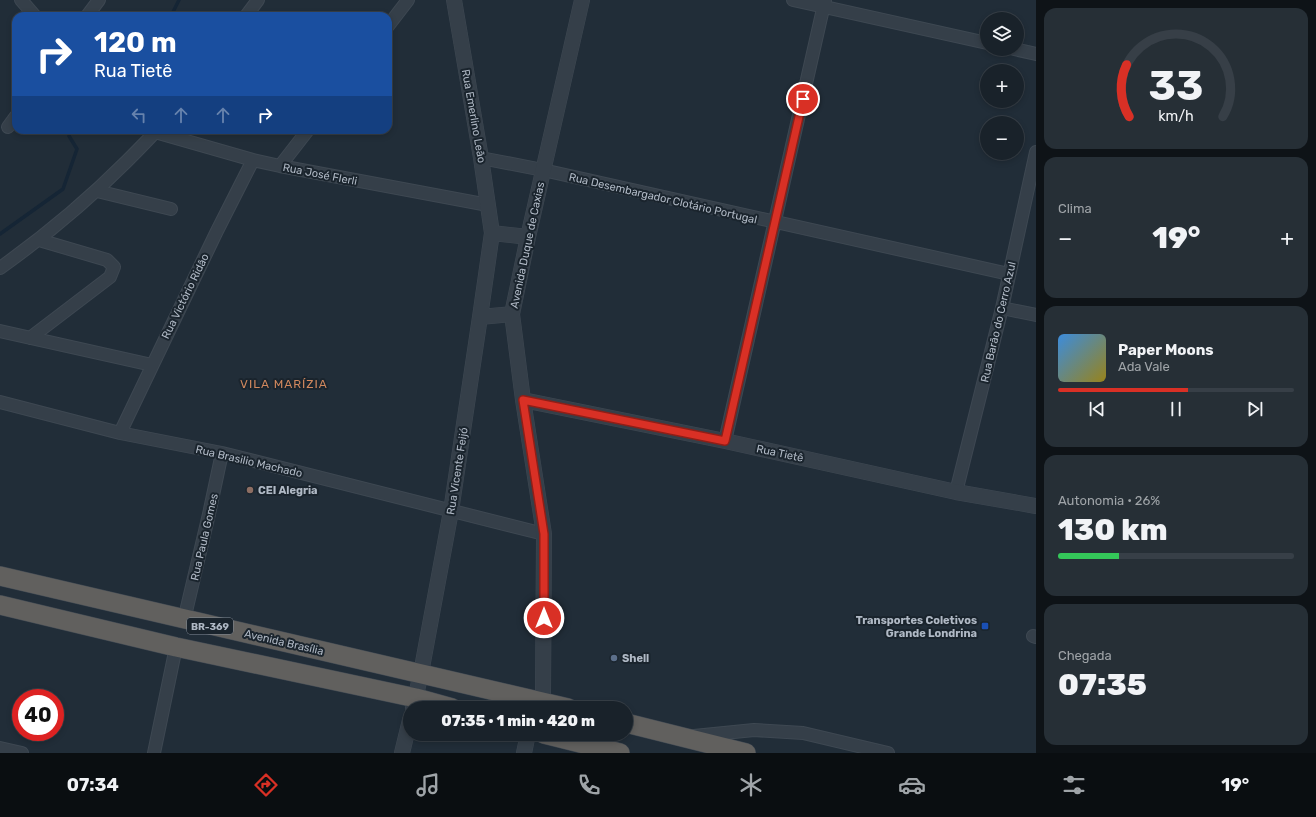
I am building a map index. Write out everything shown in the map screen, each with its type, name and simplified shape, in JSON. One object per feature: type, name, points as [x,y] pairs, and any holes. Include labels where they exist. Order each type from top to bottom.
[{"type":"highway","name":"Avenida Brasília","points":[[0,576],[184,620],[421,673],[528,701]]},
{"type":"highway","name":"BR-369","points":[[0,605],[406,701]]},
{"type":"highway","points":[[633,725],[746,753]]},
{"type":"highway","points":[[567,741],[585,753]]},
{"type":"highway","points":[[570,741],[620,753]]},
{"type":"street","points":[[21,0],[32,12]]},
{"type":"street","points":[[90,12],[99,0]]},
{"type":"street","points":[[249,12],[258,0]]},
{"type":"street","points":[[392,21],[408,0]]},
{"type":"street","name":"Rua Emerlino Leão","points":[[454,0],[481,158],[492,233]]},
{"type":"street","name":"Avenida Duque de Caxias","points":[[540,701],[543,694],[544,534],[523,400],[512,314],[582,0]]},
{"type":"street","points":[[793,0],[824,3],[980,41]]},
{"type":"street","points":[[725,441],[824,3]]},
{"type":"street","points":[[1024,51],[1036,54]]},
{"type":"street","points":[[8,127],[12,122]]},
{"type":"street","points":[[0,268],[39,240],[97,191],[153,134]]},
{"type":"street","name":"Rua José FIerli","points":[[166,134],[253,160],[280,166],[488,205]]},
{"type":"street","points":[[280,166],[305,134]]},
{"type":"street","name":"Rua Barão do Cerro Azul","points":[[956,492],[1002,308],[1036,152]]},
{"type":"street","name":"Rua Desembargador Clotário Portugal","points":[[481,158],[543,170],[1009,274]]},
{"type":"street","name":"Rua Victório Ridão","points":[[120,433],[216,233],[253,160]]},
{"type":"street","points":[[97,191],[170,209]]},
{"type":"street","points":[[492,233],[528,237]]},
{"type":"street","name":"Rua Vicente Feijó","points":[[414,701],[451,511],[492,233]]},
{"type":"street","points":[[30,338],[110,277],[114,267],[107,260],[39,240]]},
{"type":"street","points":[[1002,308],[1036,315]]},
{"type":"street","points":[[480,317],[512,314]]},
{"type":"street","points":[[0,331],[152,365]]},
{"type":"street","name":"Rua Tietê","points":[[523,400],[725,441],[956,492],[1036,506]]},
{"type":"street","name":"Rua Brasilio Machado","points":[[0,402],[120,433],[222,453],[544,534]]},
{"type":"street","name":"Rua Paula Gomes","points":[[184,620],[222,453]]},
{"type":"street","points":[[154,753],[176,647]]},
{"type":"street","points":[[681,737],[754,730],[803,732],[888,753]]},
{"type":"street","points":[[402,753],[405,741]]},
{"type":"street","points":[[524,753],[527,741]]},
{"type":"street","points":[[0,748],[22,753]]},
{"type":"waterway","points":[[173,12],[179,0]]},
{"type":"waterway","points":[[0,234],[63,189],[77,149],[69,136],[69,134]]},
{"type":"place","name":"CEI Alegria","points":[[250,490]]},
{"type":"place","name":"Transportes Coletivos Grande Londrina","points":[[985,626]]},
{"type":"place","name":"Shell","points":[[614,658]]},
{"type":"district","name":"VILA MARÍZIA","points":[[284,384]]},
{"type":"route","points":[[544,618],[544,534],[523,400],[725,441],[803,99]]}]
